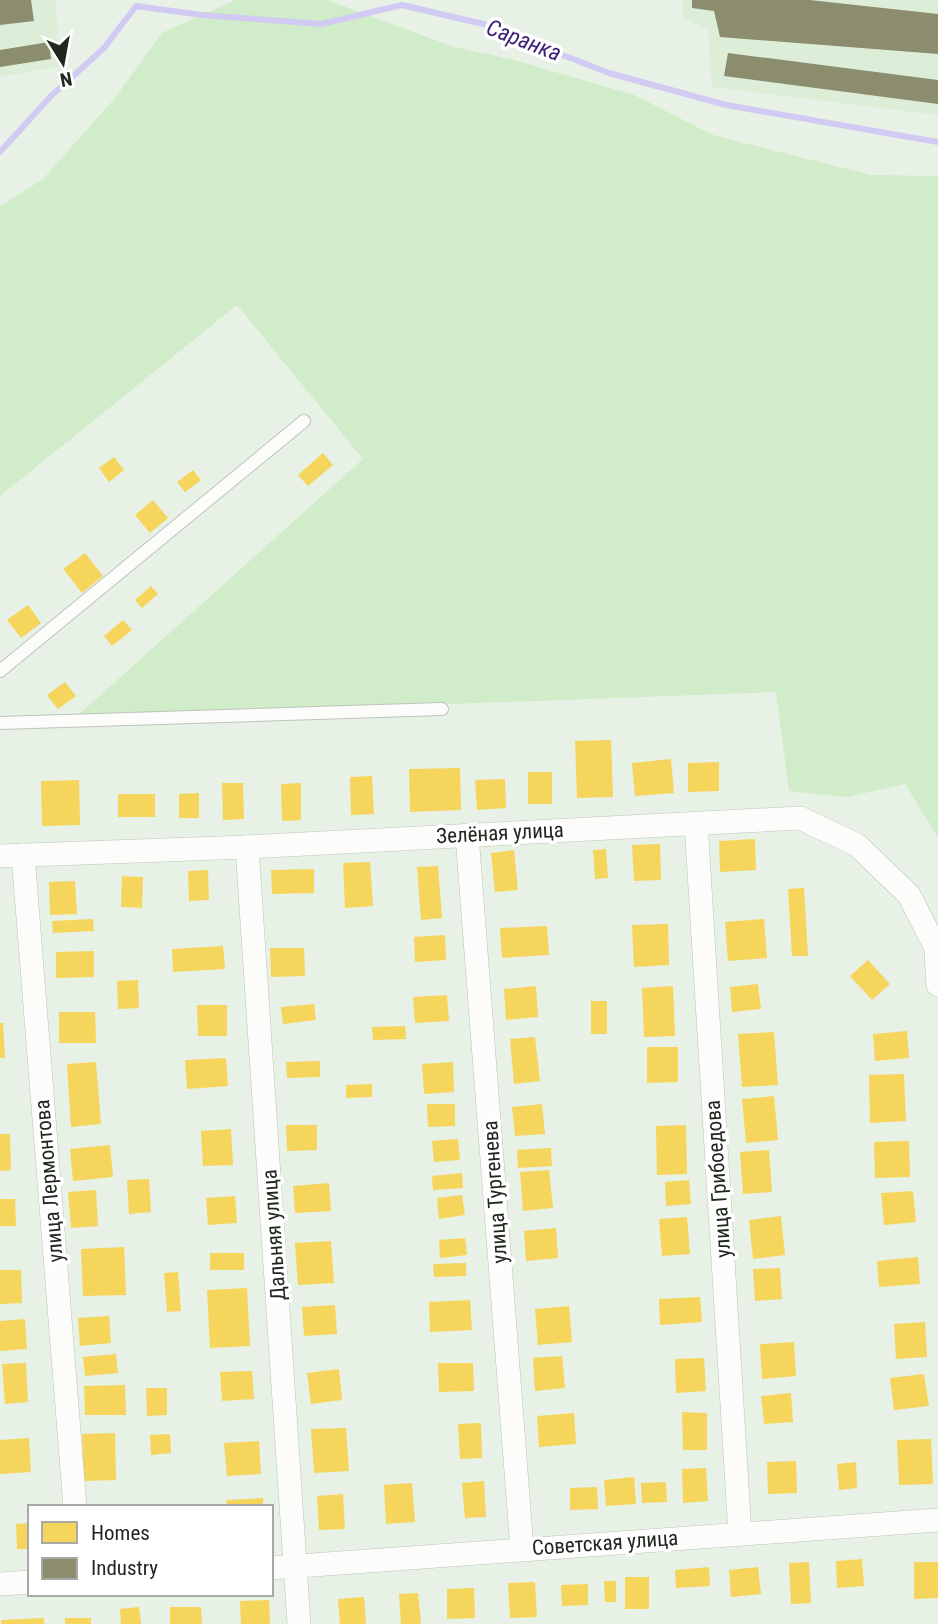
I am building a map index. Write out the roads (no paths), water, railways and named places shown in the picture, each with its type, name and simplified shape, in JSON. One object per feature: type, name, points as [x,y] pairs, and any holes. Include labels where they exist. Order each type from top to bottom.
[{"type":"street","name":"Зелёная улица","points":[[11,855],[247,847],[800,818],[857,845],[909,895],[937,952]]},
{"type":"street","name":"улица Грибоедова","points":[[696,823],[740,1534]]},
{"type":"street","name":"улица Тургенева","points":[[467,835],[522,1549]]},
{"type":"street","name":"Дальняя улица","points":[[247,847],[298,1567],[299,1624]]},
{"type":"street","name":"улица Лермонтова","points":[[11,855],[75,1505]]},
{"type":"street","points":[[937,952],[938,985]]},
{"type":"street","name":"Советская улица","points":[[273,1568],[938,1520]]},
{"type":"street","points":[[0,1584],[28,1582]]},
{"type":"lane","points":[[0,671],[304,421]]},
{"type":"lane","points":[[0,723],[442,709]]},
{"type":"waterway","name":"Саранка","points":[[0,152],[51,96],[104,48],[136,6],[202,15],[321,24],[402,5],[483,24],[609,73],[726,105],[938,142]]}]
